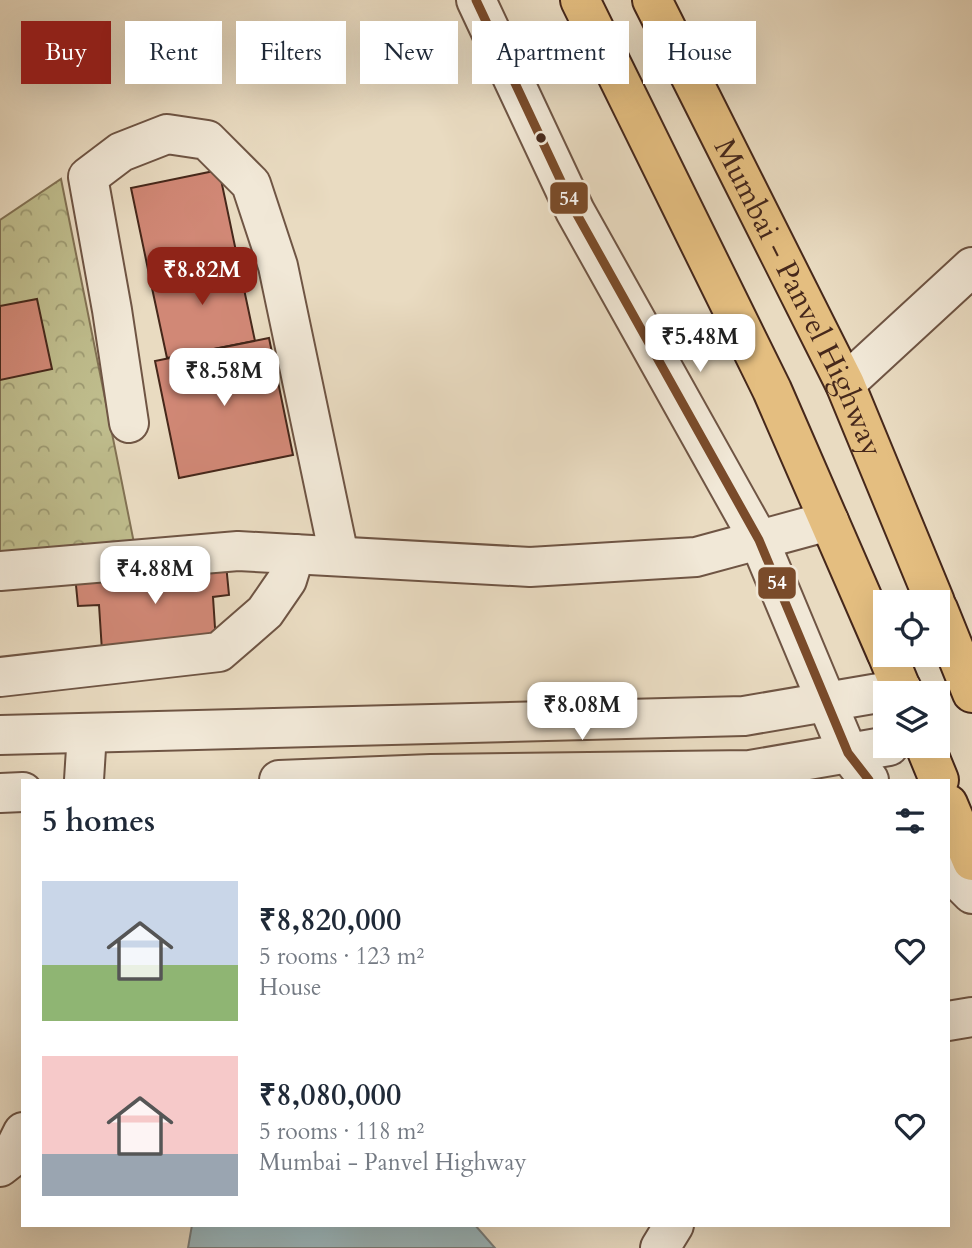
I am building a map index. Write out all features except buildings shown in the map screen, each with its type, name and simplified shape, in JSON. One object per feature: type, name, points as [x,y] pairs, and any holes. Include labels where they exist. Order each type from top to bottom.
[{"type":"highway","points":[[580,0],[772,390],[873,623]]},
{"type":"highway","name":"Mumbai - Panvel Highway","points":[[652,0],[845,384],[930,590]]},
{"type":"highway","points":[[950,639],[972,693]]},
{"type":"highway","points":[[930,758],[939,779]]},
{"type":"highway","points":[[950,809],[972,862]]},
{"type":"street","points":[[476,0],[575,211],[759,540],[858,767]]},
{"type":"street","points":[[129,423],[88,177],[121,152],[167,134],[207,140],[251,184],[278,266],[339,556]]},
{"type":"street","points":[[845,384],[972,267]]},
{"type":"street","points":[[0,572],[238,551],[530,566],[696,557],[829,521]]},
{"type":"street","points":[[0,677],[219,652],[265,612],[287,580],[295,554]]},
{"type":"street","points":[[0,735],[744,716],[873,695]]},
{"type":"street","points":[[84,779],[87,733]]},
{"type":"street","points":[[304,779],[431,774],[858,767],[873,757]]},
{"type":"street","points":[[0,793],[21,792]]},
{"type":"street","points":[[950,872],[972,894]]},
{"type":"street","points":[[950,1021],[972,1017]]},
{"type":"street","points":[[0,1167],[9,1160],[21,1136]]},
{"type":"street","points":[[660,1248],[673,1227]]},
{"type":"green space","points":[[61,179],[136,553],[0,564],[0,220]]},
{"type":"water","points":[[192,1227],[477,1227],[495,1248],[188,1248]]},
{"type":"transit line","name":"54","points":[[476,0],[575,211],[759,540],[848,753],[868,779]]}]
